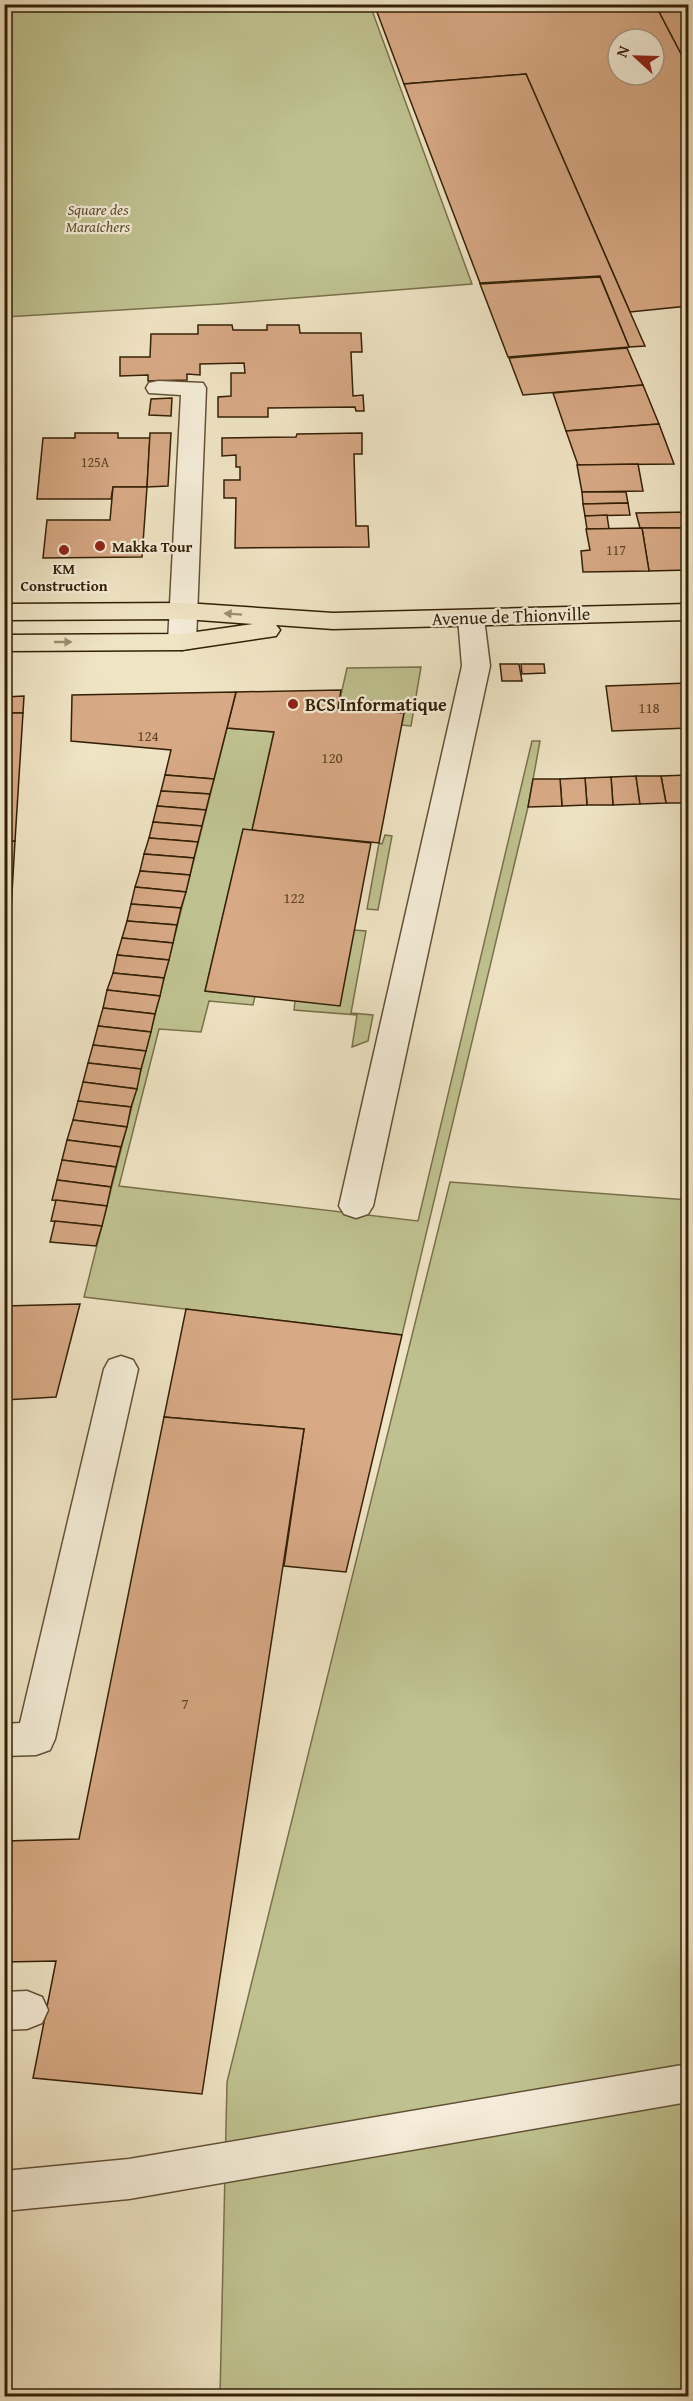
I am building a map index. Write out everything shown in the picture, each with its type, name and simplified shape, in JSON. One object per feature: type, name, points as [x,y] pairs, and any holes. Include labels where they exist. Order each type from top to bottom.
[{"type":"main road","name":"Avenue de Thionville","points":[[4,612],[185,611],[333,621],[688,612]]},
{"type":"main road","name":"Avenue de Thionville","points":[[4,643],[182,642],[333,621]]},
{"type":"lane","points":[[158,388],[194,388],[182,642]]},
{"type":"lane","points":[[356,1206],[476,666],[471,618]]},
{"type":"lane","points":[[4,1740],[36,1739],[121,1369]]},
{"type":"lane","points":[[4,2191],[129,2179],[688,2083]]},
{"type":"green space","name":"Square des Maraichers","points":[[4,5],[370,5],[472,284],[220,304],[5,317]]},
{"type":"green space","points":[[421,667],[411,726],[402,725],[404,713],[388,711],[389,704],[385,703],[360,701],[356,702],[354,709],[338,708],[347,668]]},
{"type":"green space","points":[[227,728],[274,732],[252,830],[243,830],[205,991],[255,996],[253,1005],[209,1001],[201,1032],[159,1029],[119,1186],[418,1221],[532,741],[540,741],[528,807],[402,1335],[84,1297]]},
{"type":"green space","points":[[385,835],[392,836],[378,910],[367,909],[379,843],[382,844]]},
{"type":"green space","points":[[354,930],[366,931],[351,1013],[373,1015],[368,1041],[352,1047],[357,1015],[294,1010],[295,1001]]},
{"type":"green space","points":[[450,1182],[688,1200],[688,2396],[220,2396],[227,2082]]},
{"type":"building","points":[[374,4],[655,4],[688,67],[688,306],[630,312],[526,74],[404,84]]},
{"type":"building","points":[[655,4],[688,4],[688,67]]},
{"type":"building","points":[[526,74],[645,346],[629,347],[600,276],[480,283],[404,84]]},
{"type":"building","points":[[600,277],[629,347],[508,357],[480,284]]},
{"type":"building","points":[[198,325],[232,325],[233,330],[267,330],[267,325],[299,325],[300,333],[361,333],[362,352],[351,352],[353,396],[363,395],[364,411],[356,411],[355,407],[268,408],[268,417],[218,417],[218,397],[231,396],[231,373],[245,373],[244,363],[200,364],[200,375],[187,374],[187,380],[148,381],[148,375],[120,376],[120,357],[150,357],[151,334],[198,334]]},
{"type":"building","points":[[627,348],[643,385],[523,395],[509,358]]},
{"type":"building","points":[[643,385],[659,424],[566,431],[553,393]]},
{"type":"building","points":[[172,398],[171,416],[149,415],[151,399]]},
{"type":"building","points":[[659,424],[674,464],[578,465],[566,431]]},
{"type":"building","points":[[75,433],[118,433],[118,438],[150,438],[147,487],[113,487],[111,499],[37,499],[43,438],[75,438]]},
{"type":"building","points":[[150,433],[171,433],[168,486],[147,487]]},
{"type":"building","points":[[362,433],[362,454],[354,454],[356,526],[368,526],[369,547],[235,548],[236,498],[224,498],[224,480],[240,480],[240,467],[236,467],[236,455],[222,456],[222,438]]},
{"type":"building","points":[[638,464],[643,491],[582,492],[577,465]]},
{"type":"building","points":[[113,487],[147,487],[142,557],[43,558],[47,520],[110,520]]},
{"type":"building","points":[[582,492],[626,492],[628,503],[583,504]]},
{"type":"building","points":[[628,503],[630,515],[585,516],[583,504]]},
{"type":"building","points":[[688,512],[688,528],[640,528],[636,513]]},
{"type":"building","points":[[607,515],[609,529],[587,529],[585,516]]},
{"type":"building","points":[[642,528],[688,528],[688,570],[649,571]]},
{"type":"building","points":[[642,528],[649,571],[583,572],[581,551],[590,550],[586,529]]},
{"type":"building","points":[[500,664],[519,664],[522,681],[502,681]]},
{"type":"building","points":[[521,664],[544,664],[545,673],[522,674]]},
{"type":"building","points":[[688,683],[688,728],[612,731],[606,686]]},
{"type":"building","points":[[341,690],[338,708],[404,713],[379,843],[252,830],[274,732],[227,728],[236,692]]},
{"type":"building","points":[[236,692],[214,779],[165,775],[171,750],[71,741],[72,695]]},
{"type":"building","points":[[24,696],[23,713],[4,713],[4,697]]},
{"type":"building","points":[[4,713],[23,713],[15,841],[4,842]]},
{"type":"building","points":[[165,775],[214,779],[210,794],[161,791]]},
{"type":"building","points":[[688,775],[688,803],[666,803],[661,776]]},
{"type":"building","points":[[636,776],[640,804],[613,805],[611,777]]},
{"type":"building","points":[[636,776],[661,776],[666,803],[640,804]]},
{"type":"building","points":[[611,777],[613,805],[587,805],[585,778]]},
{"type":"building","points":[[585,778],[587,805],[562,806],[560,779]]},
{"type":"building","points":[[533,779],[560,779],[562,806],[528,807]]},
{"type":"building","points":[[161,791],[210,794],[206,810],[157,806]]},
{"type":"building","points":[[157,806],[206,810],[202,826],[153,822]]},
{"type":"building","points":[[153,822],[202,826],[198,842],[149,838]]},
{"type":"building","points":[[243,829],[371,843],[340,1006],[205,991]]},
{"type":"building","points":[[149,838],[198,842],[194,858],[144,854]]},
{"type":"building","points":[[15,841],[7,981],[4,981],[4,842]]},
{"type":"building","points":[[144,854],[194,858],[190,875],[140,871]]},
{"type":"building","points":[[140,871],[190,875],[186,892],[135,887]]},
{"type":"building","points":[[135,887],[186,892],[181,908],[131,904]]},
{"type":"building","points":[[131,904],[181,908],[177,925],[127,921]]},
{"type":"building","points":[[127,921],[177,925],[173,943],[122,938]]},
{"type":"building","points":[[122,938],[173,943],[169,960],[117,955]]},
{"type":"building","points":[[117,955],[169,960],[164,978],[113,973]]},
{"type":"building","points":[[113,973],[164,978],[160,996],[107,990]]},
{"type":"building","points":[[107,990],[160,996],[155,1014],[103,1008]]},
{"type":"building","points":[[103,1008],[155,1014],[151,1032],[98,1026]]},
{"type":"building","points":[[98,1026],[151,1032],[146,1051],[93,1045]]},
{"type":"building","points":[[93,1045],[146,1051],[141,1069],[88,1063]]},
{"type":"building","points":[[88,1063],[141,1069],[137,1089],[83,1082]]},
{"type":"building","points":[[83,1082],[137,1089],[131,1107],[78,1101]]},
{"type":"building","points":[[78,1101],[131,1107],[127,1127],[73,1120]]},
{"type":"building","points":[[73,1120],[127,1127],[121,1147],[67,1140]]},
{"type":"building","points":[[67,1140],[121,1147],[116,1167],[62,1160]]},
{"type":"building","points":[[62,1160],[116,1167],[111,1187],[57,1180]]},
{"type":"building","points":[[57,1180],[111,1187],[107,1206],[52,1200]]},
{"type":"building","points":[[56,1200],[107,1206],[102,1226],[51,1221]]},
{"type":"building","points":[[55,1221],[102,1226],[96,1246],[50,1242]]},
{"type":"building","points":[[80,1304],[56,1397],[4,1400],[4,1306]]},
{"type":"building","points":[[186,1309],[402,1335],[346,1572],[284,1566],[304,1429],[164,1417]]},
{"type":"building","points":[[164,1417],[304,1429],[202,2094],[33,2078],[56,1961],[4,1962],[4,1841],[79,1839]]},
{"type":"place","name":"Makka Tour","points":[[100,546]]},
{"type":"place","name":"KM Construction","points":[[64,550]]},
{"type":"place","name":"BCS Informatique","points":[[293,704]]}]
